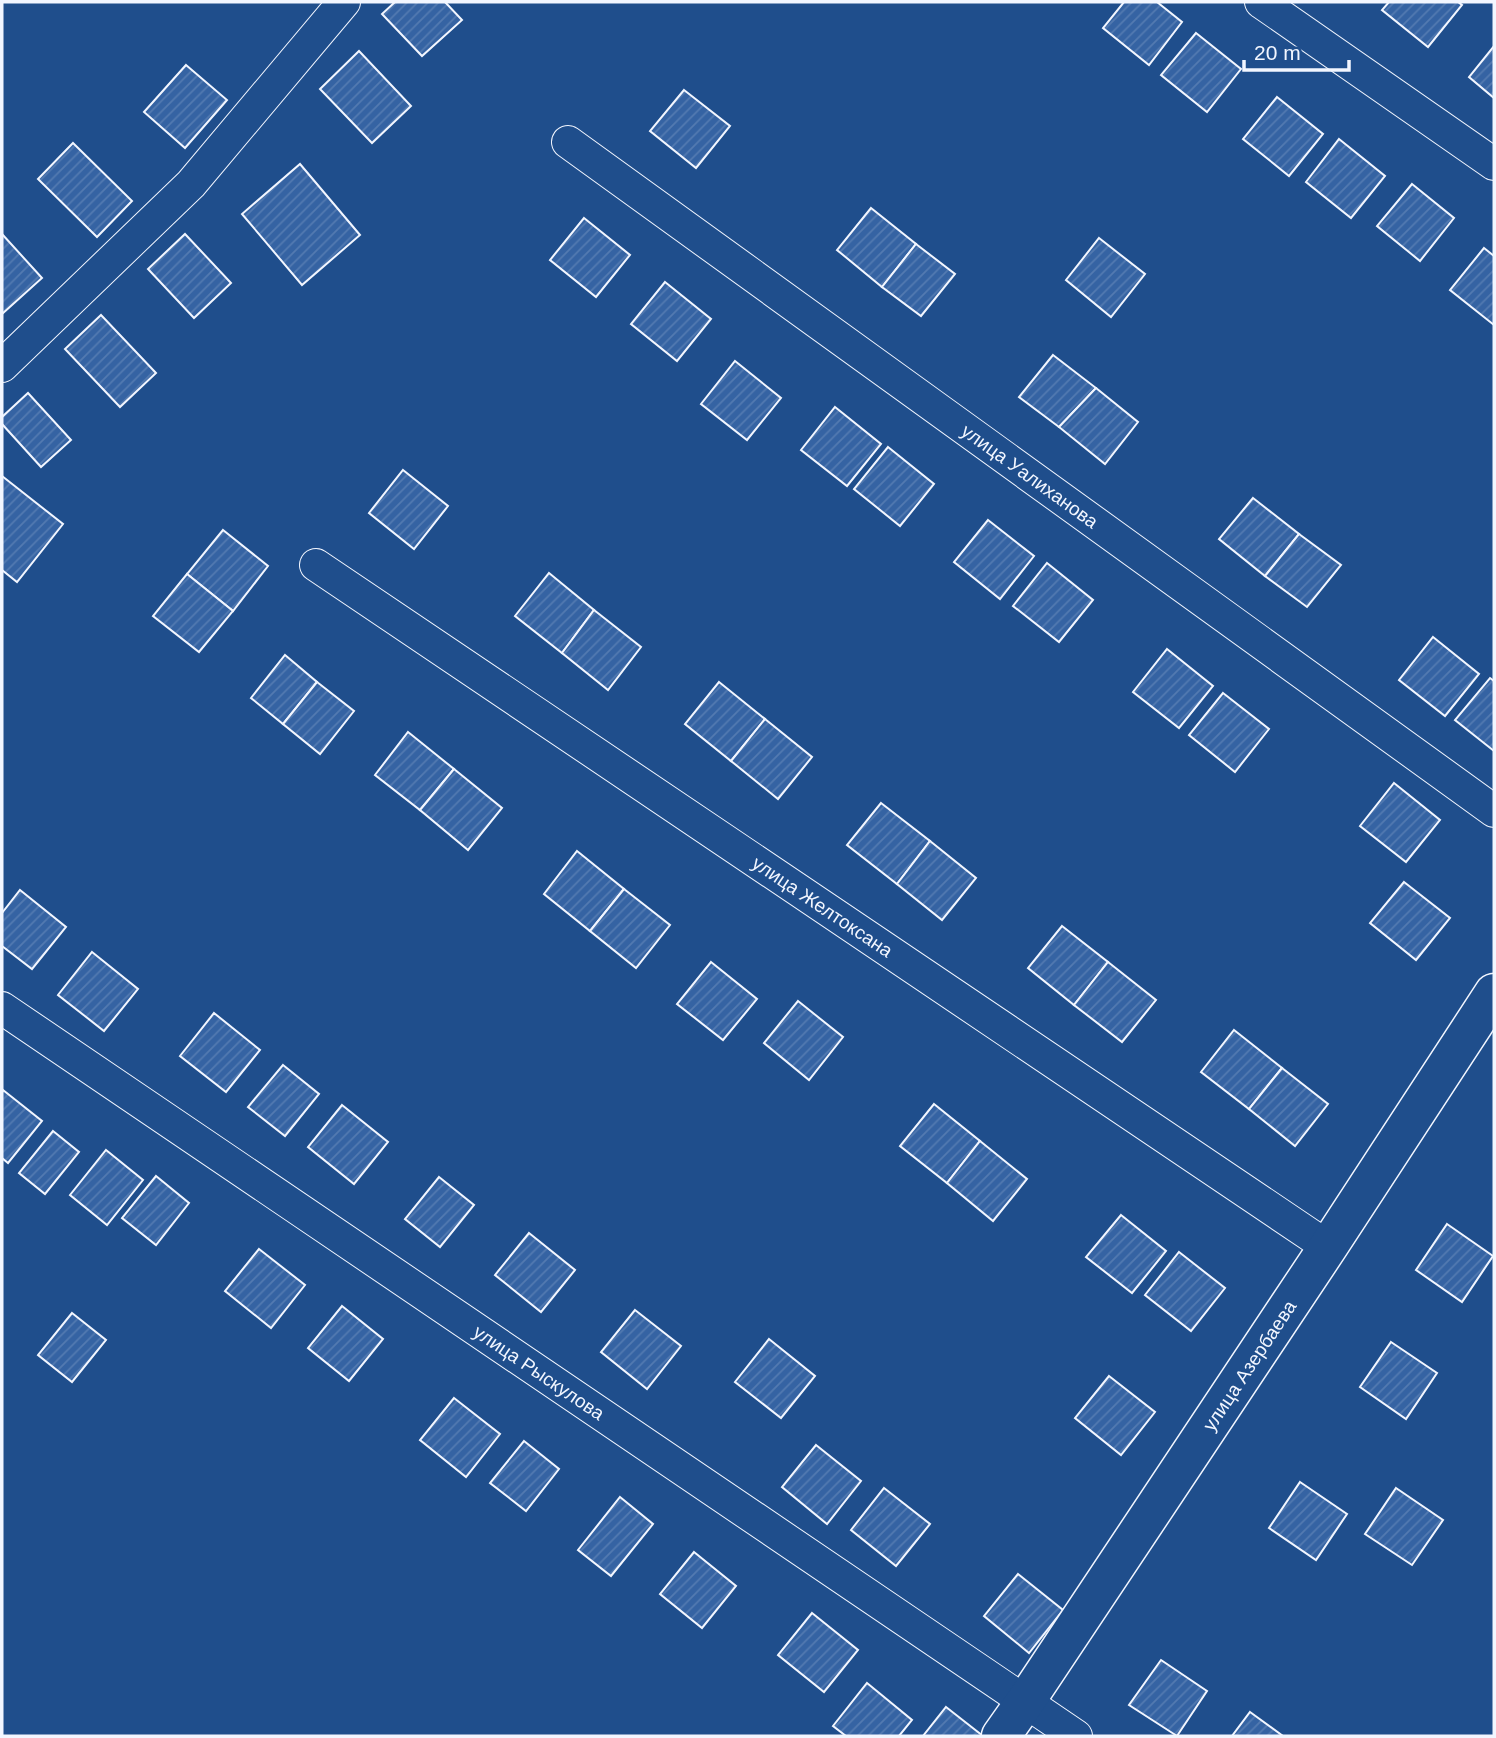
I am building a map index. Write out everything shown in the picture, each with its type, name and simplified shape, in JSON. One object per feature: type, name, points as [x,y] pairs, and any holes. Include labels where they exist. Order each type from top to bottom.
[{"type":"street","points":[[2,366],[191,184],[344,2]]},
{"type":"street","points":[[1261,2],[1494,164]]},
{"type":"street","name":"улица Уалиханова","points":[[568,142],[1494,811]]},
{"type":"street","name":"улица Желтоксана","points":[[316,565],[1328,1247]]},
{"type":"street","name":"улица Азербаева","points":[[1000,1736],[1328,1247],[1494,993]]},
{"type":"street","name":"улица Рыскулова","points":[[2,1008],[1076,1736]]},
{"type":"building","points":[[395,2],[445,2],[462,20],[422,56],[382,14]]},
{"type":"building","points":[[1124,2],[1157,2],[1182,22],[1149,65],[1103,28]]},
{"type":"building","points":[[1389,2],[1458,2],[1462,5],[1428,47],[1382,10]]},
{"type":"building","points":[[1196,33],[1241,69],[1207,112],[1161,75]]},
{"type":"building","points":[[1494,46],[1494,98],[1469,77]]},
{"type":"building","points":[[359,51],[411,106],[372,143],[320,89]]},
{"type":"building","points":[[186,65],[227,100],[185,148],[144,112]]},
{"type":"building","points":[[684,90],[730,126],[696,168],[650,131]]},
{"type":"building","points":[[1277,97],[1323,134],[1289,176],[1243,139]]},
{"type":"building","points":[[1339,139],[1385,176],[1351,218],[1306,182]]},
{"type":"building","points":[[73,143],[132,201],[97,237],[38,179]]},
{"type":"building","points":[[300,164],[360,235],[302,285],[242,214]]},
{"type":"building","points":[[1412,184],[1454,218],[1420,261],[1377,226]]},
{"type":"building","points":[[871,208],[916,244],[882,287],[837,250]]},
{"type":"building","points":[[584,218],[630,255],[596,297],[550,260]]},
{"type":"building","points":[[2,234],[42,278],[2,314]]},
{"type":"building","points":[[185,234],[231,283],[194,318],[148,269]]},
{"type":"building","points":[[1099,238],[1145,274],[1111,317],[1066,280]]},
{"type":"building","points":[[916,244],[955,274],[921,316],[882,287]]},
{"type":"building","points":[[1484,248],[1494,256],[1494,325],[1450,290]]},
{"type":"building","points":[[665,282],[711,319],[677,361],[631,324]]},
{"type":"building","points":[[101,315],[156,373],[120,407],[65,349]]},
{"type":"building","points":[[1053,355],[1096,388],[1059,427],[1019,397]]},
{"type":"building","points":[[735,361],[781,398],[747,440],[701,404]]},
{"type":"building","points":[[1096,388],[1138,422],[1105,464],[1059,427]]},
{"type":"building","points":[[28,393],[71,440],[41,467],[2,424],[2,417]]},
{"type":"building","points":[[835,407],[881,444],[847,486],[801,450]]},
{"type":"building","points":[[888,447],[934,484],[900,526],[854,489]]},
{"type":"building","points":[[403,470],[448,506],[414,549],[369,513]]},
{"type":"building","points":[[2,476],[63,524],[17,582],[2,570]]},
{"type":"building","points":[[1253,498],[1299,534],[1265,576],[1219,539]]},
{"type":"building","points":[[988,520],[1034,556],[1000,599],[954,562]]},
{"type":"building","points":[[223,530],[268,566],[233,611],[187,574]]},
{"type":"building","points":[[1299,534],[1341,565],[1307,607],[1265,576]]},
{"type":"building","points":[[1047,563],[1093,600],[1059,642],[1013,606]]},
{"type":"building","points":[[549,573],[594,610],[562,653],[515,616]]},
{"type":"building","points":[[187,574],[233,611],[199,652],[153,616]]},
{"type":"building","points":[[594,610],[641,647],[608,690],[562,653]]},
{"type":"building","points":[[1433,637],[1479,674],[1445,716],[1399,680]]},
{"type":"building","points":[[1167,649],[1213,686],[1179,728],[1133,692]]},
{"type":"building","points":[[285,655],[317,682],[283,724],[251,698]]},
{"type":"building","points":[[1490,678],[1494,681],[1494,751],[1455,720]]},
{"type":"building","points":[[317,682],[354,711],[320,754],[283,724]]},
{"type":"building","points":[[719,682],[765,719],[731,761],[685,724]]},
{"type":"building","points":[[1223,693],[1269,729],[1235,772],[1189,735]]},
{"type":"building","points":[[765,719],[812,757],[778,799],[731,761]]},
{"type":"building","points":[[408,732],[454,769],[420,810],[375,775]]},
{"type":"building","points":[[454,769],[502,808],[468,850],[420,810]]},
{"type":"building","points":[[1394,783],[1440,820],[1406,862],[1360,826]]},
{"type":"building","points":[[881,803],[930,841],[897,884],[847,845]]},
{"type":"building","points":[[930,841],[976,878],[942,920],[897,884]]},
{"type":"building","points":[[577,851],[624,889],[590,931],[544,894]]},
{"type":"building","points":[[1404,882],[1450,918],[1416,960],[1370,923]]},
{"type":"building","points":[[624,889],[670,925],[636,968],[590,931]]},
{"type":"building","points":[[20,890],[66,927],[32,969],[2,946],[2,913]]},
{"type":"building","points":[[1062,926],[1108,962],[1074,1005],[1028,968]]},
{"type":"building","points":[[92,952],[138,989],[104,1031],[58,995]]},
{"type":"building","points":[[711,962],[757,999],[723,1040],[677,1004]]},
{"type":"building","points":[[1108,962],[1156,1000],[1122,1042],[1074,1005]]},
{"type":"building","points":[[798,1001],[843,1037],[809,1080],[764,1043]]},
{"type":"building","points":[[214,1013],[260,1050],[226,1092],[180,1056]]},
{"type":"building","points":[[1234,1030],[1282,1068],[1249,1109],[1201,1072]]},
{"type":"building","points":[[283,1065],[319,1094],[285,1136],[248,1107]]},
{"type":"building","points":[[1282,1068],[1328,1104],[1295,1146],[1249,1109]]},
{"type":"building","points":[[3,1090],[42,1121],[8,1163],[2,1158]]},
{"type":"building","points":[[934,1104],[980,1141],[947,1183],[900,1146]]},
{"type":"building","points":[[342,1105],[388,1142],[354,1184],[308,1147]]},
{"type":"building","points":[[53,1131],[79,1152],[45,1194],[19,1173]]},
{"type":"building","points":[[980,1141],[1027,1179],[993,1221],[947,1183]]},
{"type":"building","points":[[106,1150],[143,1180],[107,1225],[70,1195]]},
{"type":"building","points":[[156,1176],[189,1203],[156,1245],[122,1218]]},
{"type":"building","points":[[439,1177],[474,1205],[440,1247],[405,1219]]},
{"type":"building","points":[[1121,1215],[1166,1251],[1132,1293],[1086,1257]]},
{"type":"building","points":[[1447,1224],[1493,1256],[1462,1302],[1416,1270]]},
{"type":"building","points":[[529,1233],[575,1270],[541,1312],[495,1275]]},
{"type":"building","points":[[259,1249],[305,1285],[271,1328],[225,1291]]},
{"type":"building","points":[[1179,1252],[1225,1288],[1191,1331],[1145,1295]]},
{"type":"building","points":[[342,1306],[383,1339],[349,1381],[308,1348]]},
{"type":"building","points":[[635,1310],[681,1346],[647,1389],[601,1352]]},
{"type":"building","points":[[72,1313],[106,1340],[72,1382],[38,1355]]},
{"type":"building","points":[[769,1339],[815,1376],[781,1418],[735,1382]]},
{"type":"building","points":[[1391,1342],[1437,1373],[1406,1419],[1360,1387]]},
{"type":"building","points":[[1109,1376],[1155,1412],[1121,1455],[1075,1418]]},
{"type":"building","points":[[454,1398],[500,1434],[466,1477],[420,1440]]},
{"type":"building","points":[[524,1441],[559,1469],[526,1511],[490,1483]]},
{"type":"building","points":[[816,1445],[861,1481],[827,1524],[782,1487]]},
{"type":"building","points":[[1300,1482],[1347,1514],[1316,1560],[1269,1528]]},
{"type":"building","points":[[884,1488],[930,1524],[896,1566],[851,1530]]},
{"type":"building","points":[[1396,1488],[1443,1520],[1412,1565],[1365,1534]]},
{"type":"building","points":[[620,1497],[653,1524],[611,1576],[578,1550]]},
{"type":"building","points":[[694,1552],[736,1586],[702,1628],[660,1594]]},
{"type":"building","points":[[1018,1574],[1063,1610],[1029,1653],[984,1616]]},
{"type":"building","points":[[812,1613],[858,1650],[824,1692],[778,1655]]},
{"type":"building","points":[[1161,1660],[1207,1691],[1177,1736],[1129,1705]]},
{"type":"building","points":[[867,1683],[912,1720],[899,1736],[846,1736],[833,1726]]},
{"type":"building","points":[[946,1707],[983,1736],[923,1736]]},
{"type":"building","points":[[1250,1712],[1283,1736],[1232,1736]]}]
